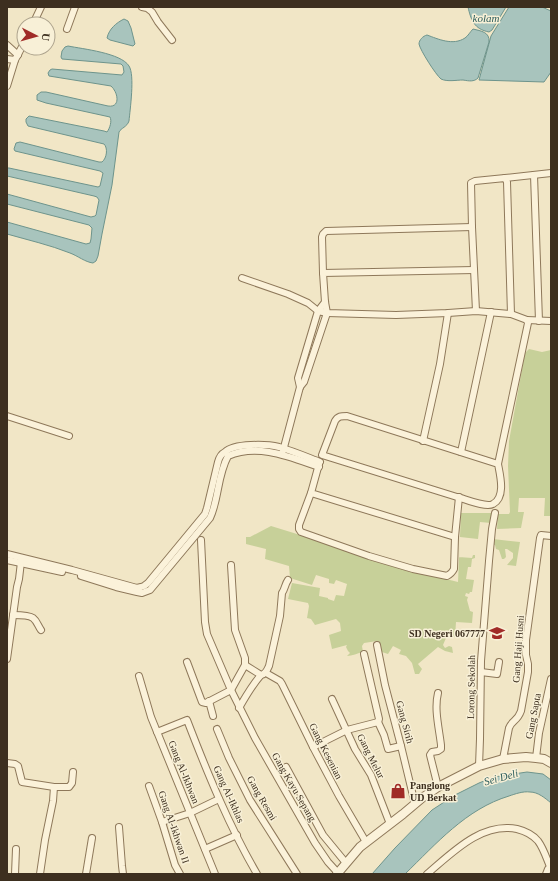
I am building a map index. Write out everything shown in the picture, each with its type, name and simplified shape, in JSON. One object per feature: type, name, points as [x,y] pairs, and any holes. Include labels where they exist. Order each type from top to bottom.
[{"type":"street","points":[[67,29],[75,7]]},
{"type":"street","points":[[142,7],[149,9],[152,12],[172,40]]},
{"type":"street","points":[[7,45],[17,58]]},
{"type":"street","points":[[7,59],[17,58]]},
{"type":"street","points":[[7,86],[17,58]]},
{"type":"street","points":[[476,311],[472,227],[472,182],[551,173]]},
{"type":"street","points":[[534,175],[539,321]]},
{"type":"street","points":[[505,178],[507,182],[511,314]]},
{"type":"street","points":[[283,452],[300,387],[304,382],[327,313],[324,302],[322,237],[324,232],[330,230],[472,227]]},
{"type":"street","points":[[323,273],[474,270]]},
{"type":"street","points":[[242,278],[308,303],[318,311],[327,313],[396,315],[476,311],[511,314],[527,320],[551,321]]},
{"type":"street","points":[[300,387],[298,378],[318,311],[324,302]]},
{"type":"street","points":[[461,452],[491,312]]},
{"type":"street","points":[[423,441],[440,364],[448,313]]},
{"type":"street","points":[[7,560],[72,572],[116,587],[142,593],[146,592],[152,588],[213,509],[224,462],[233,451],[283,452],[484,504],[494,504],[498,500],[501,490],[498,464],[528,323],[527,320]]},
{"type":"street","points":[[314,324],[322,326]]},
{"type":"street","points":[[7,416],[69,436]]},
{"type":"street","points":[[459,497],[455,537],[454,569],[453,572],[446,576],[414,569],[369,556],[301,532],[299,529],[320,461],[335,422],[340,416],[347,416],[498,464]]},
{"type":"street","points":[[311,493],[455,537]]},
{"type":"street","name":"Lorong Sekolah","points":[[479,766],[481,661],[492,529],[495,513]]},
{"type":"street","name":"Gang Haji Husni","points":[[503,759],[510,725],[517,720],[521,711],[528,672],[526,640],[541,535],[551,536]]},
{"type":"street","name":"Gang Kayu Sepang","points":[[201,540],[202,582],[207,634],[239,708],[254,738],[315,843],[337,873]]},
{"type":"street","points":[[7,554],[50,567]]},
{"type":"street","points":[[7,659],[21,562]]},
{"type":"street","points":[[186,662],[202,702],[204,703],[231,690],[245,665],[245,658],[235,630],[232,565]]},
{"type":"street","points":[[239,708],[248,692],[269,666],[280,616],[282,593],[288,580]]},
{"type":"street","points":[[13,615],[31,617],[41,630]]},
{"type":"street","name":"Gang Sirih","points":[[377,645],[385,686],[415,804]]},
{"type":"street","points":[[364,654],[379,719],[378,722],[388,749],[401,746]]},
{"type":"street","points":[[481,672],[497,674],[499,662]]},
{"type":"street","name":"Gang Kesenian","points":[[245,665],[280,681],[312,746],[366,842]]},
{"type":"street","name":"Gang Al-Ikhwan","points":[[140,676],[151,717],[215,874]]},
{"type":"street","name":"Gang Sapta","points":[[536,758],[539,733],[551,679]]},
{"type":"street","points":[[438,693],[436,706],[441,748],[438,751],[432,752],[430,756],[438,787]]},
{"type":"street","name":"Gang Melur","points":[[332,699],[355,749],[371,775],[390,824]]},
{"type":"street","points":[[209,701],[213,716]]},
{"type":"street","name":"Gang Al-Ikhlas","points":[[157,732],[186,720],[219,799],[257,874]]},
{"type":"street","points":[[312,746],[347,730],[378,722]]},
{"type":"street","name":"Gang Resmi","points":[[217,729],[229,758],[250,800],[297,874]]},
{"type":"street","points":[[337,873],[360,847],[438,787],[479,766],[503,759],[526,757],[544,759],[551,763]]},
{"type":"street","points":[[7,763],[18,766],[22,782],[54,787],[69,787],[72,783],[73,772]]},
{"type":"street","points":[[286,767],[324,835],[346,863]]},
{"type":"street","name":"Gang Al-Ikhwan II","points":[[149,786],[175,865],[180,874]]},
{"type":"street","points":[[40,874],[53,801],[54,787]]},
{"type":"street","points":[[162,822],[190,812],[219,799]]},
{"type":"street","points":[[119,827],[123,874]]},
{"type":"street","points":[[427,874],[460,846],[475,836],[498,828],[522,830],[530,834],[538,841],[544,850],[551,868],[548,869],[546,874]]},
{"type":"street","points":[[205,849],[237,835]]},
{"type":"street","points":[[86,874],[92,838]]},
{"type":"street","points":[[15,874],[16,849]]},
{"type":"green space","points":[[529,349],[542,352],[551,350],[551,516],[544,516],[545,498],[519,498],[518,512],[524,512],[521,528],[497,529],[498,514],[509,514],[510,512],[508,466],[509,441],[525,353]]},
{"type":"green space","points":[[461,513],[493,513],[491,523],[480,522],[478,539],[460,537]]},
{"type":"green space","points":[[271,526],[430,575],[458,582],[459,557],[472,558],[473,555],[475,555],[475,558],[472,559],[471,567],[468,567],[466,579],[474,580],[472,592],[469,594],[466,593],[465,596],[468,597],[467,600],[470,611],[473,612],[472,623],[456,622],[455,637],[446,638],[443,645],[445,648],[449,646],[452,647],[453,653],[438,647],[418,664],[422,669],[419,674],[415,674],[412,663],[406,656],[399,654],[401,650],[393,646],[388,654],[379,651],[377,641],[364,643],[362,646],[363,652],[349,656],[347,656],[350,653],[346,647],[347,645],[332,649],[329,635],[341,631],[340,623],[336,619],[315,625],[311,619],[307,618],[308,603],[288,599],[292,583],[320,588],[319,596],[334,601],[336,595],[344,596],[347,584],[336,580],[334,584],[329,583],[329,579],[316,575],[312,585],[290,578],[289,566],[265,559],[266,549],[246,544],[246,537],[250,537]]},
{"type":"green space","points":[[493,539],[520,542],[516,566],[507,565],[513,558],[513,553],[505,549],[506,557],[502,559],[499,550],[496,549],[495,545],[492,545]]},
{"type":"water","name":"kolam","points":[[468,7],[506,7],[492,30],[489,32],[480,29],[474,23],[470,16]]},
{"type":"water","points":[[509,7],[542,7],[551,11],[551,72],[544,82],[479,80],[491,36]]},
{"type":"water","points":[[124,19],[128,21],[131,28],[135,44],[133,46],[107,38],[113,27]]},
{"type":"water","points":[[473,29],[484,32],[489,39],[478,78],[471,81],[449,81],[441,79],[432,68],[422,51],[419,44],[420,40],[427,35],[446,41],[456,41],[465,38]]},
{"type":"water","points":[[68,46],[101,52],[118,58],[129,66],[132,77],[129,121],[127,125],[119,132],[112,185],[98,256],[96,261],[93,263],[73,254],[7,234],[7,222],[86,244],[90,243],[92,228],[89,225],[7,204],[7,194],[91,217],[96,215],[99,200],[97,197],[7,176],[7,168],[9,168],[98,187],[100,186],[103,173],[100,171],[15,151],[14,149],[16,143],[20,142],[99,162],[102,162],[105,158],[106,150],[104,144],[28,126],[26,122],[26,119],[29,116],[107,132],[110,127],[110,117],[37,100],[37,95],[41,92],[46,92],[108,106],[115,105],[117,102],[117,95],[111,86],[49,76],[48,73],[52,69],[122,75],[124,72],[121,64],[62,59],[62,51]]},
{"type":"water","name":"Sei Deli","points":[[527,772],[543,774],[551,780],[551,803],[544,797],[533,792],[522,792],[493,802],[465,818],[405,874],[372,874],[432,810],[455,795],[494,777]]},
{"type":"place","name":"SD Negeri 067777","points":[[497,633]]},
{"type":"place","name":"Panglong UD Berkat","points":[[398,791]]}]
